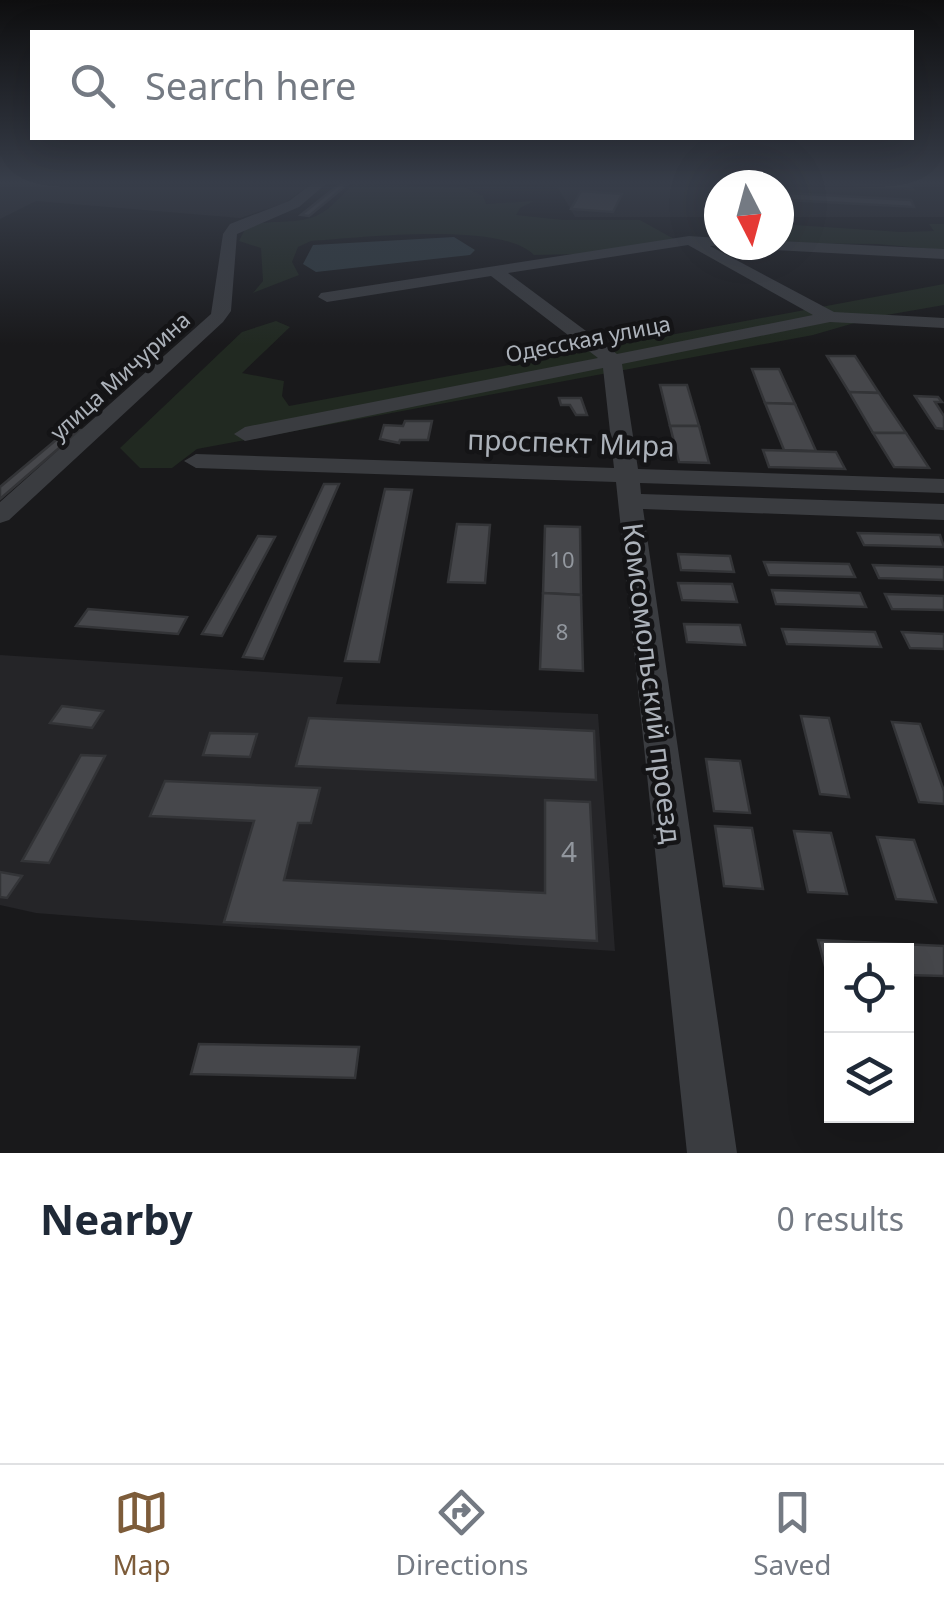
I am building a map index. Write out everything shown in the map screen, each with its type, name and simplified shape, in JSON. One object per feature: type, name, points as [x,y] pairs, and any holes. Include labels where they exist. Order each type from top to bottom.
[{"type":"street","name":"улица Мичурина","points":[[0,515],[218,318],[230,237]]},
{"type":"street","points":[[326,297],[689,240],[704,241]]},
{"type":"street","points":[[689,240],[830,317]]},
{"type":"street","points":[[794,246],[944,254]]},
{"type":"street","points":[[494,271],[612,359]]},
{"type":"street","name":"Одесская улица","points":[[244,434],[830,317],[944,323]]},
{"type":"street","name":"Комсомольский проезд","points":[[612,359],[712,1153]]},
{"type":"street","name":"проспект Мира","points":[[196,462],[944,512]]},
{"type":"street","name":"проспект Мира","points":[[627,488],[944,486]]},
{"type":"shaded area","points":[[241,237],[369,237],[311,241],[298,247],[292,262],[299,275],[253,293],[263,281],[261,248],[239,241]]},
{"type":"shaded area","points":[[454,237],[475,250],[470,255],[316,272],[303,264],[313,245]]},
{"type":"shaded area","points":[[480,237],[674,239],[582,254],[534,255]]},
{"type":"shaded area","points":[[794,237],[944,237],[944,250],[794,243]]},
{"type":"shaded area","points":[[944,284],[944,305],[875,317],[813,335],[197,449],[172,468],[140,468],[120,448],[242,332],[276,321],[290,327],[242,373],[284,381],[282,396],[289,406]]},
{"type":"shaded area","points":[[0,655],[343,677],[336,704],[598,714],[615,951],[100,918],[36,913],[0,905]]},
{"type":"building","points":[[827,356],[855,356],[879,393],[849,392]]},
{"type":"building","points":[[752,369],[779,369],[795,404],[765,403]]},
{"type":"building","points":[[660,385],[687,385],[699,426],[670,426]]},
{"type":"building","points":[[849,392],[879,393],[906,433],[873,433]]},
{"type":"building","points":[[915,396],[938,397],[942,402],[935,402],[944,416],[944,429],[936,428]]},
{"type":"building","points":[[559,398],[581,398],[587,415],[576,415],[570,405],[561,405]]},
{"type":"building","points":[[765,403],[795,404],[816,451],[784,450]]},
{"type":"building","points":[[405,421],[432,421],[428,440],[399,443],[380,439],[384,425],[403,426]]},
{"type":"building","points":[[670,426],[699,426],[709,463],[679,462]]},
{"type":"building","points":[[69,429],[80,430],[0,499],[0,487]]},
{"type":"building","points":[[873,433],[906,433],[929,468],[894,467]]},
{"type":"building","points":[[763,450],[836,452],[845,469],[769,467]]},
{"type":"building","points":[[324,484],[339,484],[263,659],[243,657]]},
{"type":"building","points":[[385,489],[412,490],[379,662],[345,661]]},
{"type":"building","points":[[457,524],[490,525],[485,583],[448,582]]},
{"type":"building","points":[[545,526],[580,527],[581,595],[543,593]]},
{"type":"building","points":[[858,533],[940,535],[944,547],[864,545]]},
{"type":"building","points":[[258,536],[275,537],[222,636],[202,634]]},
{"type":"building","points":[[678,554],[730,556],[734,572],[681,570]]},
{"type":"building","points":[[764,562],[849,564],[855,577],[769,575]]},
{"type":"building","points":[[873,565],[944,567],[944,580],[879,578]]},
{"type":"building","points":[[678,583],[732,584],[737,602],[682,600]]},
{"type":"building","points":[[772,590],[860,593],[866,607],[776,604]]},
{"type":"building","points":[[543,593],[581,595],[583,671],[540,669]]},
{"type":"building","points":[[885,594],[944,596],[944,610],[892,609]]},
{"type":"building","points":[[88,609],[187,617],[178,634],[76,626]]},
{"type":"building","points":[[684,624],[740,625],[745,645],[687,642]]},
{"type":"building","points":[[782,629],[875,632],[881,647],[787,644]]},
{"type":"building","points":[[902,632],[944,634],[944,649],[910,648]]},
{"type":"building","points":[[62,706],[103,711],[92,728],[50,723]]},
{"type":"building","points":[[801,716],[829,718],[849,797],[820,794]]},
{"type":"building","points":[[309,718],[594,731],[596,780],[296,766]]},
{"type":"building","points":[[892,722],[920,724],[944,791],[944,804],[919,802]]},
{"type":"building","points":[[210,733],[257,734],[250,757],[203,755]]},
{"type":"building","points":[[81,755],[105,756],[49,863],[22,861]]},
{"type":"building","points":[[706,759],[740,761],[750,813],[714,811]]},
{"type":"building","points":[[165,781],[320,788],[311,823],[298,823],[284,880],[545,893],[545,800],[590,802],[597,941],[224,922],[254,821],[150,816]]},
{"type":"building","points":[[715,826],[752,828],[763,889],[724,886]]},
{"type":"building","points":[[794,831],[831,833],[847,894],[808,892]]},
{"type":"building","points":[[877,837],[914,840],[936,902],[896,899]]},
{"type":"building","points":[[0,872],[22,876],[7,898],[0,897]]},
{"type":"building","points":[[818,940],[881,943],[824,943],[824,962]]},
{"type":"building","points":[[914,945],[944,946],[944,976],[914,975]]},
{"type":"building","points":[[199,1044],[359,1047],[355,1078],[191,1074]]}]
